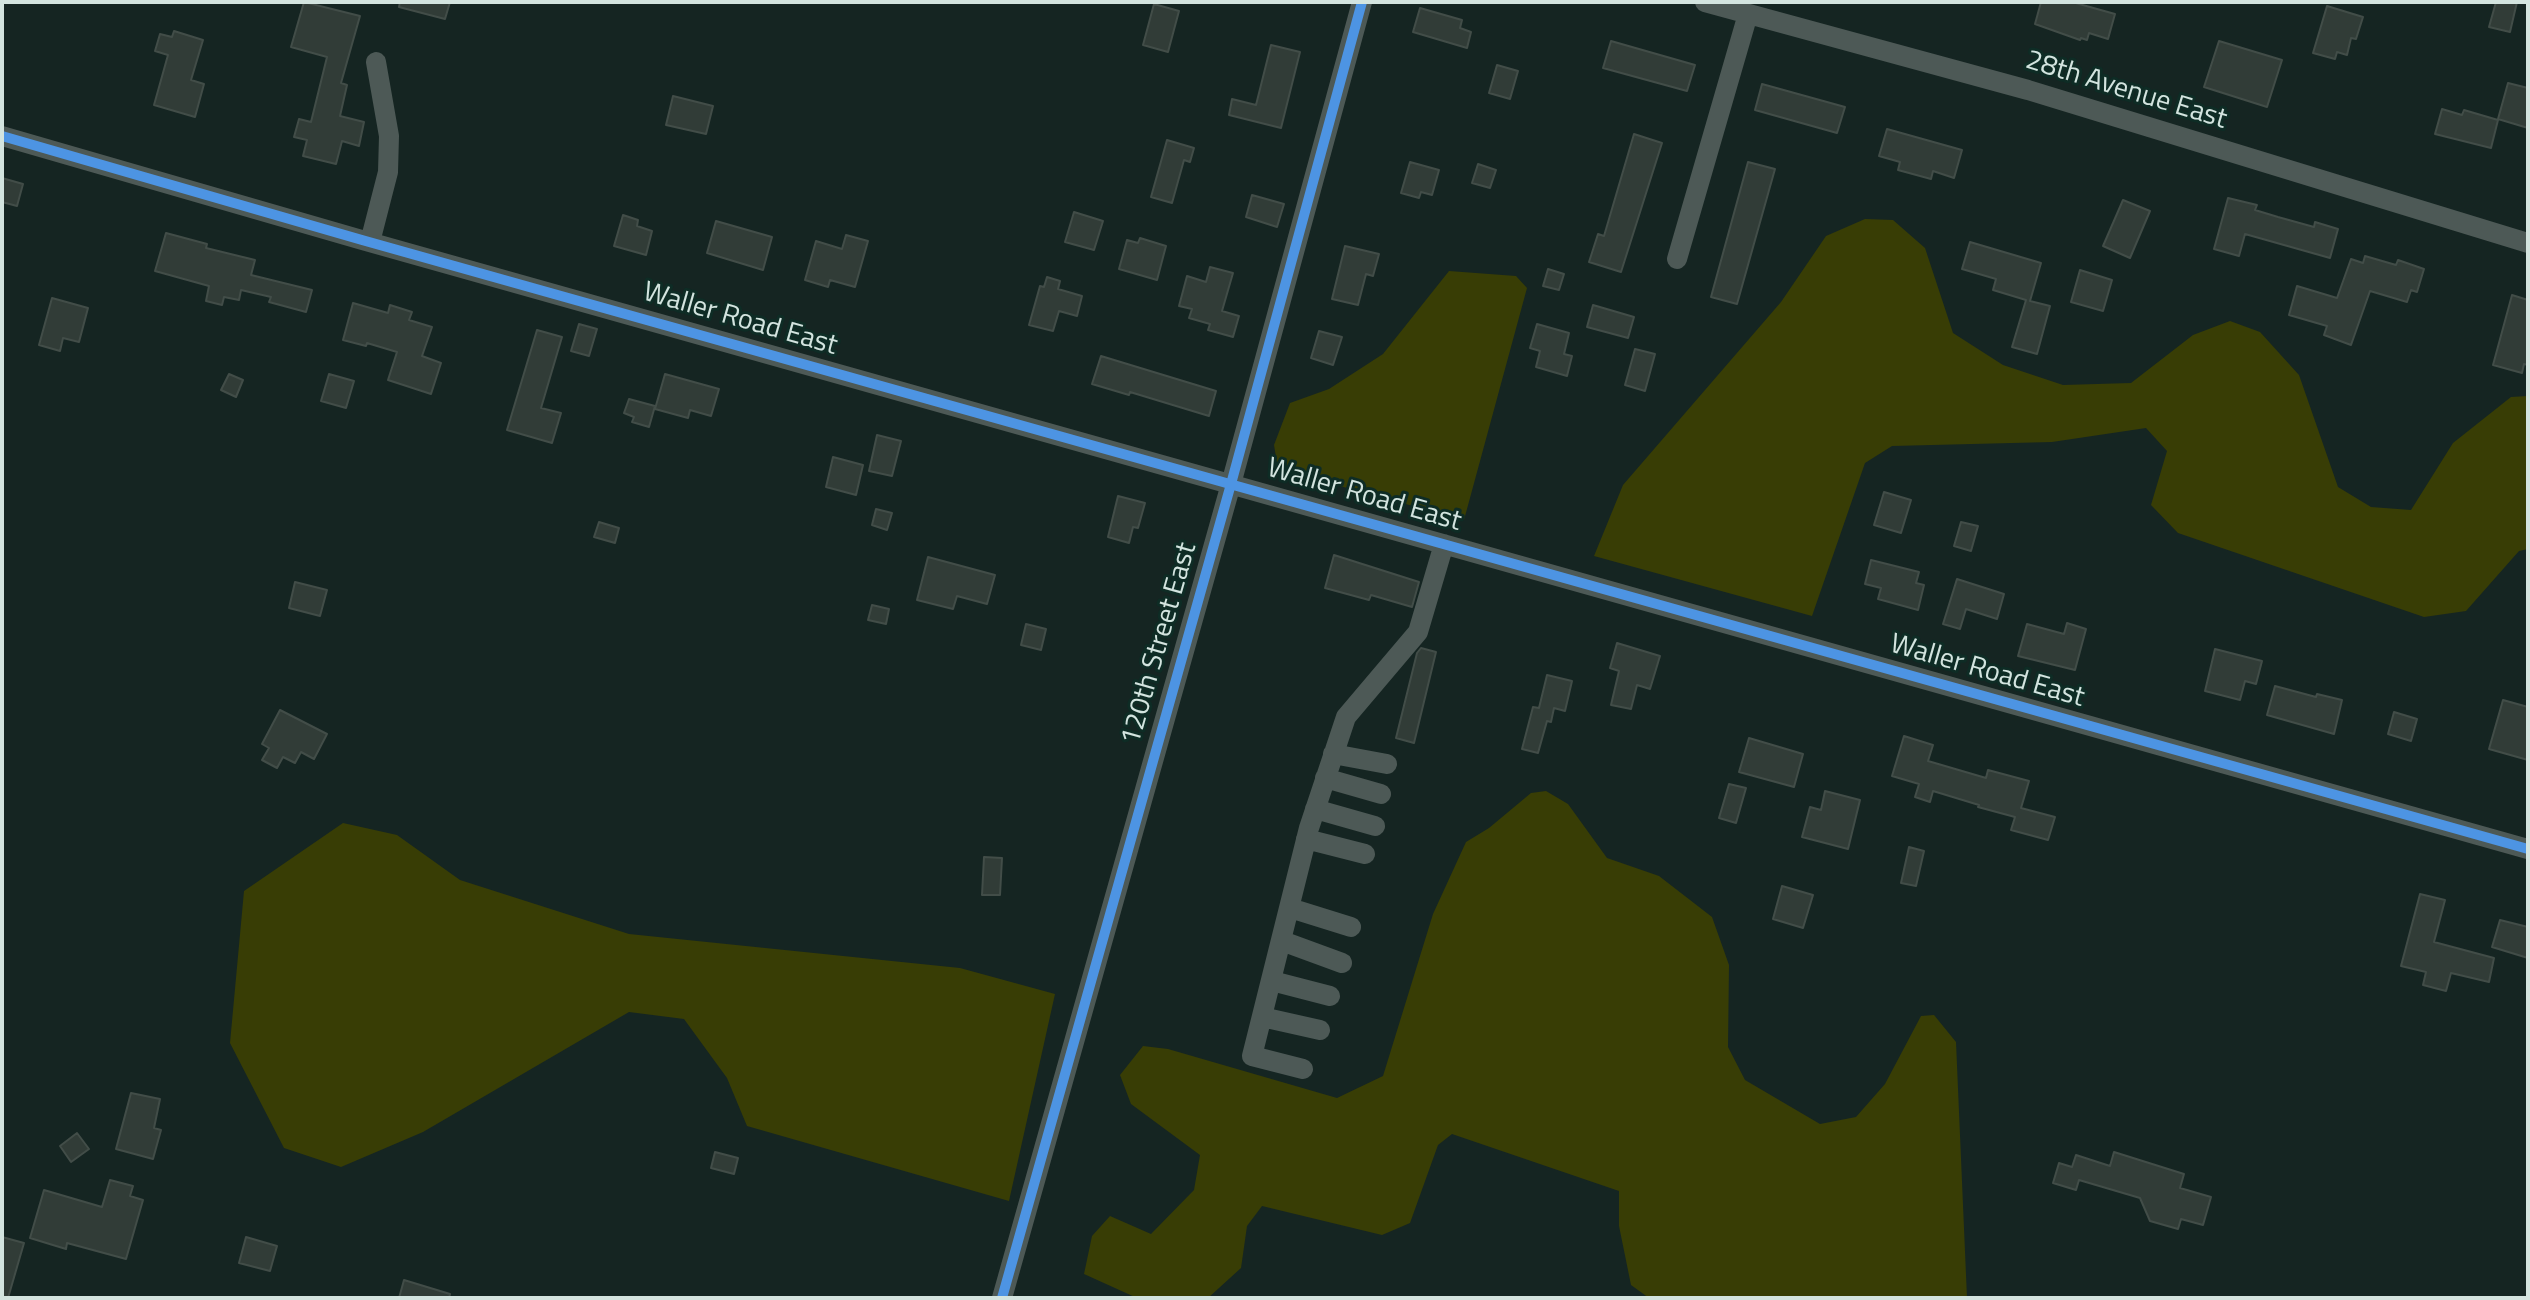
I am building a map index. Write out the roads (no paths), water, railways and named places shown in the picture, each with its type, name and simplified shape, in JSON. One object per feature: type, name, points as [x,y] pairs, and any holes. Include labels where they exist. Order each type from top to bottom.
[{"type":"street","name":"120th Street East","points":[[1002,1298],[1231,484],[1362,2]]},
{"type":"street","name":"28th Avenue East","points":[[1705,2],[2028,90],[2528,243]]},
{"type":"street","points":[[1677,259],[1748,14]]},
{"type":"street","points":[[370,242],[388,172],[389,136],[376,62]]},
{"type":"street","name":"Waller Road East","points":[[2,136],[2528,849]]},
{"type":"street","points":[[1303,1069],[1252,1056],[1306,839],[1346,717],[1418,632],[1444,544]]},
{"type":"street","points":[[1333,754],[1387,764]]},
{"type":"street","points":[[1325,778],[1381,794]]},
{"type":"street","points":[[1315,809],[1375,826]]},
{"type":"street","points":[[1306,839],[1365,854]]},
{"type":"street","points":[[1290,908],[1351,927]]},
{"type":"street","points":[[1282,941],[1342,963]]},
{"type":"street","points":[[1272,981],[1330,996]]},
{"type":"street","points":[[1262,1017],[1320,1030]]}]
